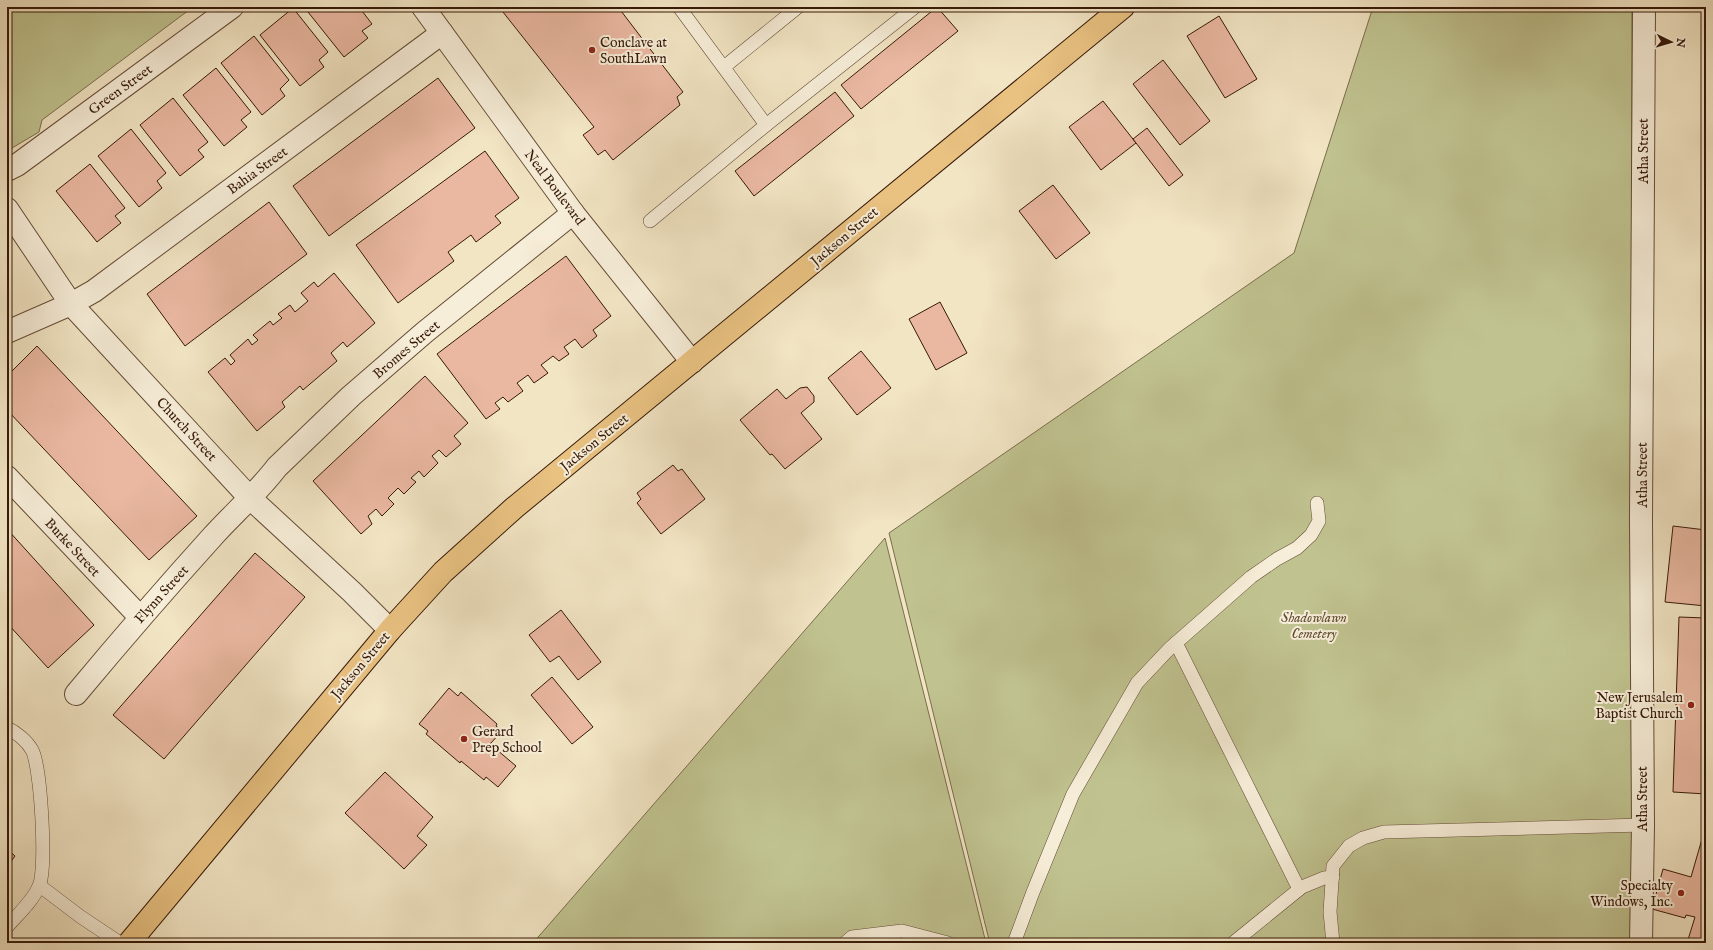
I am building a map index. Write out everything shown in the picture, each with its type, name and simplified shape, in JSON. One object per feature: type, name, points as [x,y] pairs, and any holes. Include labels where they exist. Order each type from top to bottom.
[{"type":"highway","name":"Jackson Street","points":[[129,943],[390,630],[443,572],[514,508],[1123,7]]},
{"type":"street","name":"Green Street","points":[[7,170],[17,165],[232,7]]},
{"type":"street","name":"Neal Boulevard","points":[[423,7],[573,213],[692,362]]},
{"type":"street","name":"Atha Street","points":[[1640,943],[1643,825],[1642,504],[1644,7]]},
{"type":"street","name":"Bahia Street","points":[[7,332],[71,304],[94,291],[442,33]]},
{"type":"street","name":"Church Street","points":[[7,209],[71,304],[249,497],[352,592],[390,630]]},
{"type":"street","name":"Bromes Street","points":[[249,497],[351,396],[425,332],[573,213]]},
{"type":"street","name":"Burke Street","points":[[7,477],[140,617]]},
{"type":"street","name":"Flynn Street","points":[[76,694],[140,617],[249,497]]},
{"type":"lane","points":[[679,7],[766,125]]},
{"type":"lane","points":[[724,67],[798,7]]},
{"type":"lane","points":[[650,221],[766,125],[915,7]]},
{"type":"lane","points":[[1014,943],[1032,892],[1073,794],[1137,683],[1176,643],[1251,577],[1277,559],[1297,548],[1311,535],[1319,521],[1317,503]]},
{"type":"lane","points":[[1176,643],[1299,889]]},
{"type":"lane","points":[[7,728],[22,738],[32,750],[37,767],[40,790],[43,868],[40,886],[7,927]]},
{"type":"lane","points":[[1333,943],[1330,912],[1334,866],[1349,846],[1363,838],[1384,832],[1643,825]]},
{"type":"lane","points":[[1233,943],[1299,889],[1324,878],[1333,876]]},
{"type":"lane","points":[[40,886],[81,917],[120,943]]},
{"type":"lane","points":[[845,943],[852,937],[902,931],[948,943]]},
{"type":"green space","points":[[7,7],[193,7],[42,120],[39,132],[12,148],[7,148]]},
{"type":"green space","name":"Shadowlawn Cemetery","points":[[1373,7],[1632,7],[1632,943],[992,943],[989,940],[889,533],[1294,253]]},
{"type":"green space","points":[[885,538],[986,943],[533,943]]},
{"type":"building","points":[[304,7],[359,7],[372,24],[362,31],[368,38],[344,57]]},
{"type":"building","name":"Conclave at SouthLawn","points":[[499,7],[618,7],[683,92],[677,97],[680,105],[613,160],[605,150],[598,155],[583,135],[594,127]]},
{"type":"building","points":[[937,7],[958,31],[861,109],[841,85]]},
{"type":"building","points":[[293,8],[328,52],[319,60],[324,67],[300,86],[260,35]]},
{"type":"building","points":[[1219,16],[1257,79],[1225,98],[1187,36]]},
{"type":"building","points":[[254,36],[289,80],[280,89],[285,96],[262,115],[221,63]]},
{"type":"building","points":[[1163,60],[1210,121],[1180,145],[1133,84]]},
{"type":"building","points":[[216,68],[251,112],[241,120],[247,127],[224,146],[183,95]]},
{"type":"building","points":[[438,78],[475,128],[329,236],[293,186]]},
{"type":"building","points":[[835,92],[854,116],[754,196],[735,171]]},
{"type":"building","points":[[173,98],[208,142],[198,150],[204,157],[180,176],[140,125]]},
{"type":"building","points":[[1103,101],[1136,143],[1101,170],[1069,127]]},
{"type":"building","points":[[1147,128],[1183,175],[1169,186],[1133,139]]},
{"type":"building","points":[[131,129],[166,173],[157,181],[162,188],[139,207],[98,156]]},
{"type":"building","points":[[485,151],[519,198],[495,216],[501,223],[476,242],[471,235],[448,252],[454,261],[398,303],[356,245]]},
{"type":"building","points":[[90,164],[125,208],[115,216],[121,223],[97,242],[56,191]]},
{"type":"building","points":[[1053,185],[1090,233],[1056,259],[1019,211]]},
{"type":"building","points":[[269,202],[307,254],[185,346],[147,294]]},
{"type":"building","points":[[566,256],[611,316],[593,330],[597,336],[582,348],[575,339],[564,347],[569,354],[559,361],[553,356],[541,365],[548,373],[534,383],[528,375],[517,383],[523,391],[508,402],[503,397],[495,403],[500,409],[486,419],[437,354]]},
{"type":"building","points":[[334,273],[375,323],[347,347],[343,342],[331,353],[337,361],[303,390],[300,386],[282,402],[285,407],[257,431],[208,372],[225,358],[231,365],[235,361],[230,355],[248,339],[252,345],[258,340],[253,335],[270,321],[273,325],[282,318],[278,314],[290,305],[295,312],[308,301],[301,293],[314,282],[318,287]]},
{"type":"building","points":[[940,302],[967,353],[936,370],[909,319]]},
{"type":"building","points":[[37,346],[197,516],[149,560],[7,410],[7,376]]},
{"type":"building","points":[[861,351],[891,388],[857,415],[828,378]]},
{"type":"building","points":[[425,376],[468,423],[454,436],[461,444],[446,457],[439,450],[432,456],[438,463],[424,477],[419,471],[411,478],[416,482],[404,494],[398,488],[388,498],[394,504],[382,516],[376,509],[368,516],[372,524],[361,534],[313,481]]},
{"type":"building","points":[[807,387],[814,396],[814,402],[801,413],[822,439],[785,469],[772,454],[770,455],[740,420],[777,389],[786,399],[800,388]]},
{"type":"building","points":[[673,465],[678,471],[682,469],[705,499],[661,534],[637,503],[641,499],[637,493]]},
{"type":"building","points":[[1673,526],[1706,530],[1706,606],[1665,602]]},
{"type":"building","points":[[7,529],[94,625],[48,668],[7,623]]},
{"type":"building","points":[[255,553],[305,597],[164,759],[113,715]]},
{"type":"building","points":[[561,610],[601,662],[578,680],[559,656],[550,662],[529,635]]},
{"type":"building","name":"New Jerusalem Baptist Church","points":[[1679,617],[1706,618],[1706,794],[1673,792]]},
{"type":"building","points":[[552,677],[593,727],[572,744],[531,695]]},
{"type":"building","name":"Gerard Prep School","points":[[449,688],[458,696],[461,692],[497,724],[496,726],[502,731],[490,744],[516,766],[498,787],[486,777],[484,780],[461,761],[460,763],[426,734],[428,731],[419,724]]},
{"type":"building","points":[[385,772],[433,817],[417,836],[427,845],[404,869],[345,813]]},
{"type":"building","name":"Specialty Windows, Inc.","points":[[1702,839],[1706,840],[1706,943],[1687,943],[1695,917],[1686,915],[1685,918],[1652,909],[1663,869],[1691,877]]},
{"type":"building","points":[[7,849],[15,856],[7,867]]},
{"type":"place","name":"Conclave at SouthLawn","points":[[592,50]]},
{"type":"place","name":"New Jerusalem Baptist Church","points":[[1691,705]]},
{"type":"place","name":"Gerard Prep School","points":[[464,739]]},
{"type":"place","name":"Specialty Windows, Inc.","points":[[1681,893]]}]
